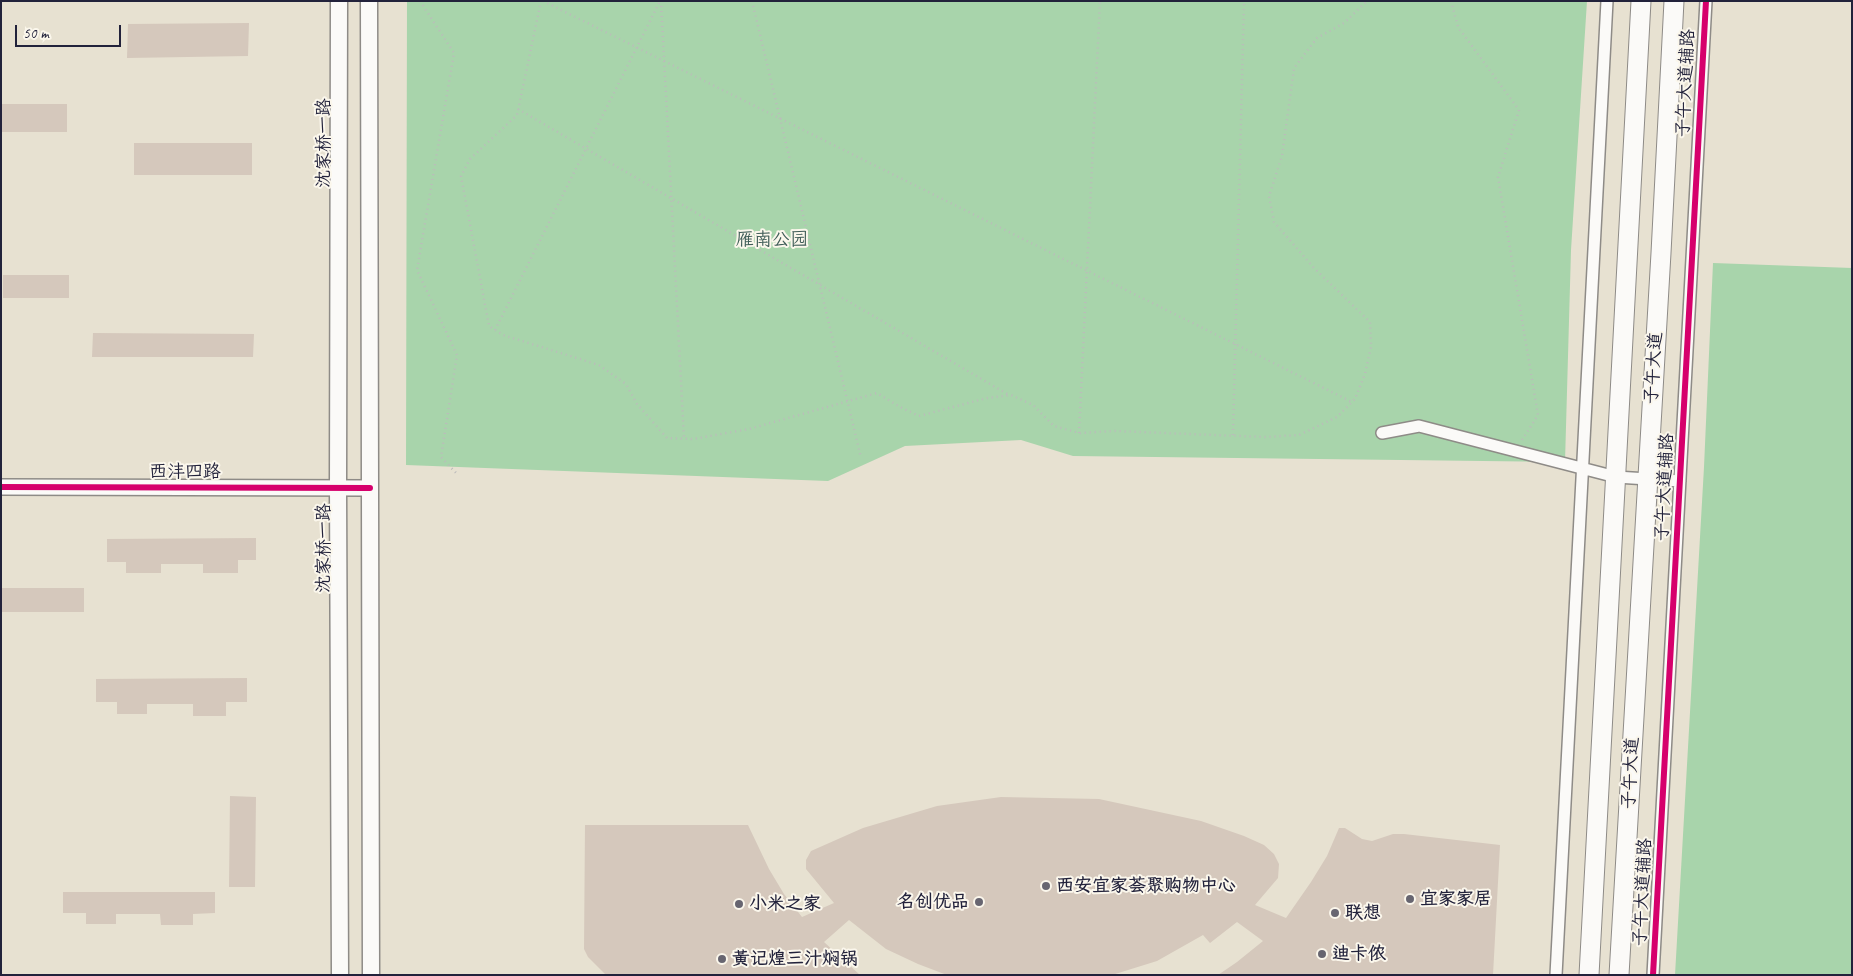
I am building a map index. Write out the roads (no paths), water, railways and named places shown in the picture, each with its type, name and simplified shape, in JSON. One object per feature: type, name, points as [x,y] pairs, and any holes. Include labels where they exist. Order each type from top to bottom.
[{"type":"main road","name":"沈家桥一路","points":[[339,1],[340,975]]},
{"type":"main road","points":[[369,1],[371,975]]},
{"type":"main road","name":"子午大道","points":[[1589,975],[1641,1]]},
{"type":"main road","name":"子午大道","points":[[1619,975],[1674,1]]},
{"type":"street","points":[[1556,975],[1607,1]]},
{"type":"street","name":"子午大道辅路","points":[[1653,975],[1706,1]]},
{"type":"street","points":[[1382,433],[1419,426],[1616,477],[1680,481]]},
{"type":"street","name":"西沣四路","points":[[1,486],[370,488]]},
{"type":"place","name":"西安宜家荟聚购物中心","points":[[1046,886]]},
{"type":"place","name":"宜家家居","points":[[1410,899]]},
{"type":"place","name":"名创优品","points":[[979,902]]},
{"type":"place","name":"小米之家","points":[[739,904]]},
{"type":"place","name":"联想","points":[[1335,913]]},
{"type":"place","name":"迪卡侬","points":[[1322,954]]},
{"type":"place","name":"黄记煌三汁焖锅","points":[[722,959]]},
{"type":"park label","name":"雁南公园","points":[[772,240]]}]
